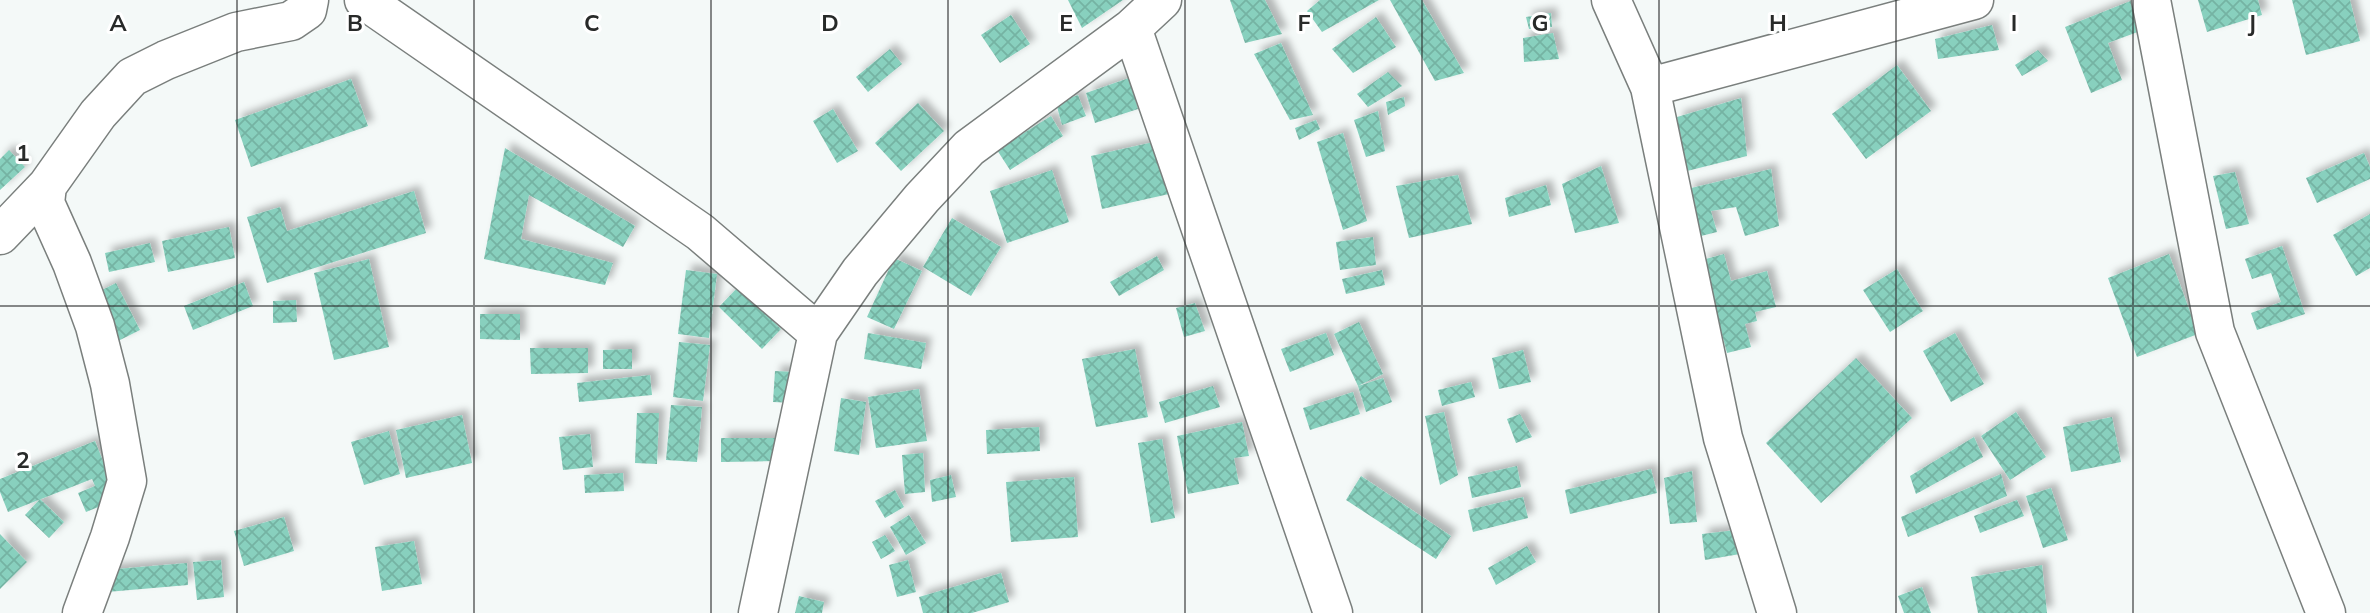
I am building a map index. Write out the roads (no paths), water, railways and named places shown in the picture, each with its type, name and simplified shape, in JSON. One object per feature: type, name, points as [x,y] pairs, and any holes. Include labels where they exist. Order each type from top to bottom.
[{"type":"street","points":[[0,235],[47,186],[98,114],[132,78],[166,60],[236,32],[291,21],[307,10],[309,0]]},
{"type":"street","points":[[364,0],[700,232],[818,333]]},
{"type":"street","points":[[758,613],[818,333],[860,272],[922,198],[969,148],[1132,28],[1162,0]]},
{"type":"street","points":[[1611,0],[1650,87],[1723,438],[1777,613]]},
{"type":"street","points":[[1650,87],[1975,0]]},
{"type":"street","points":[[2151,0],[2215,332],[2326,613]]},
{"type":"street","points":[[1132,28],[1332,613]]},
{"type":"street","points":[[47,186],[45,203],[72,263],[95,326],[110,384],[127,481],[82,613]]}]
